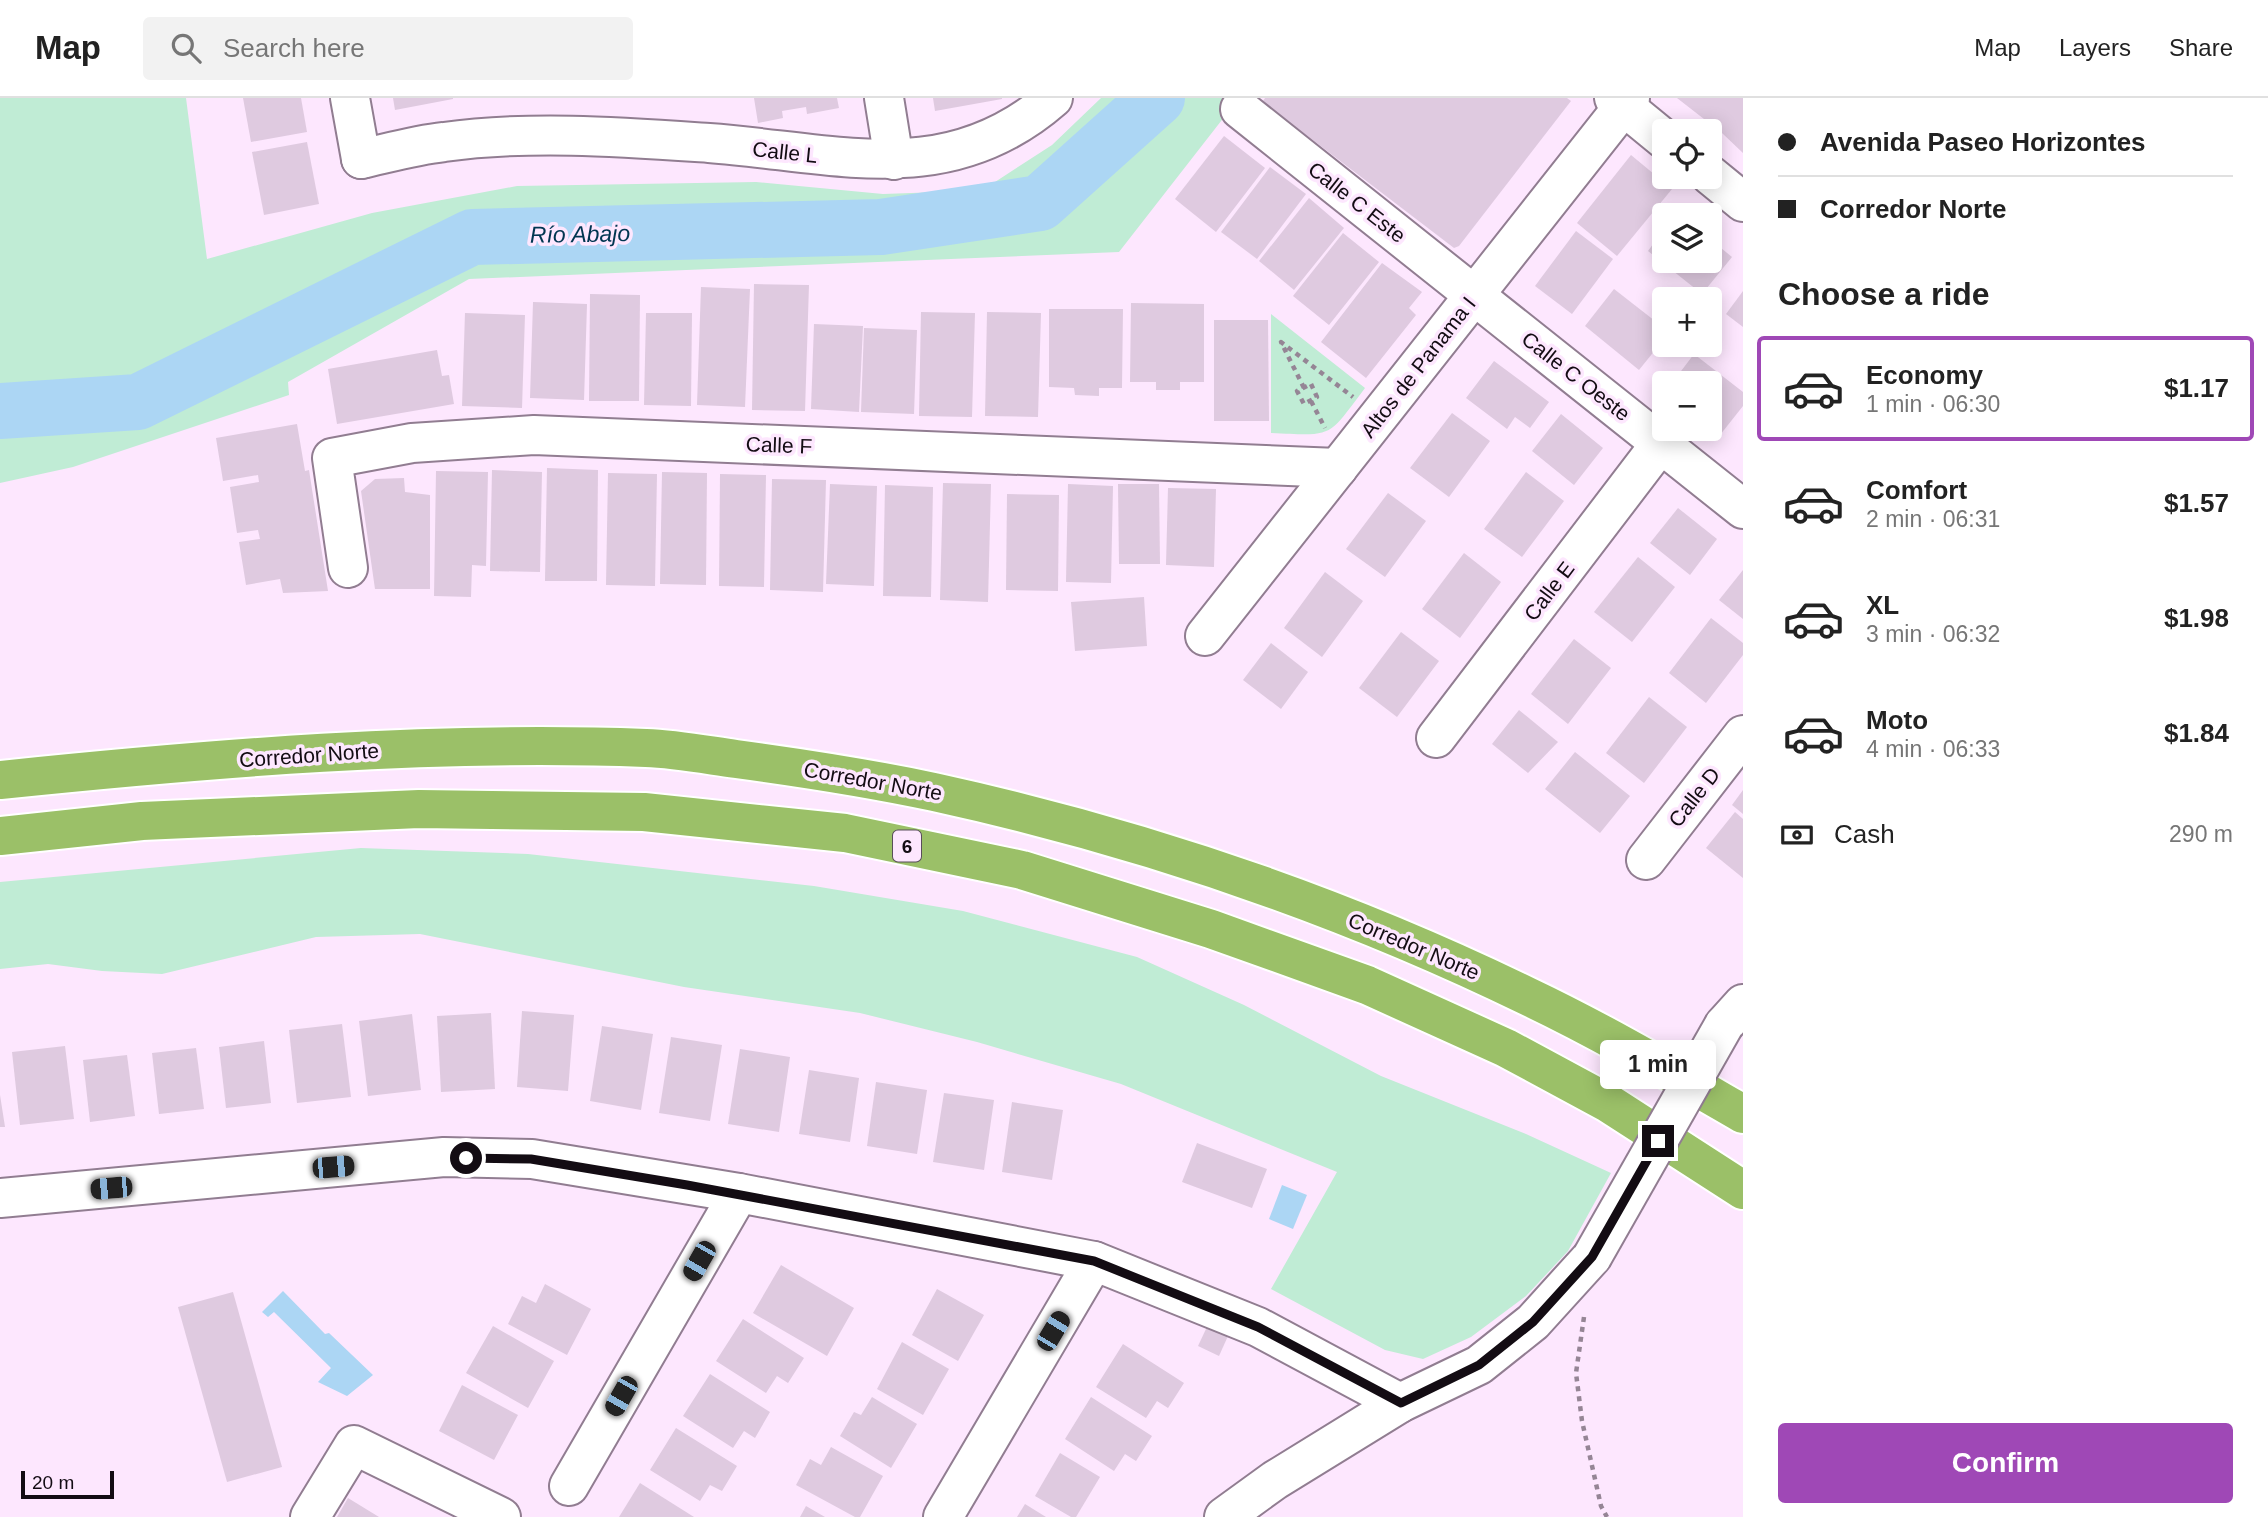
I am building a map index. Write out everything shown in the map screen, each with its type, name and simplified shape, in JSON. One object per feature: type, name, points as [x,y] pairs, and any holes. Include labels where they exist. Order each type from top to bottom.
[{"type":"highway","name":"Corredor Norte","points":[[0,780],[136,766],[419,748],[650,748],[856,775],[1051,818],[1235,874],[1391,933],[1528,996],[1634,1051],[1743,1114]]},
{"type":"highway","name":"6","points":[[0,836],[142,821],[419,809],[644,812],[845,833],[1022,870],[1211,929],[1367,985],[1506,1048],[1608,1103],[1743,1190]]},
{"type":"street","name":"Calle L","points":[[350,98],[361,159],[444,142],[544,136],[710,143],[861,160],[945,155],[989,139],[1030,118],[1053,98]]},
{"type":"street","points":[[884,98],[894,160]]},
{"type":"street","points":[[1623,101],[1652,128]]},
{"type":"street","name":"Altos de Panama I","points":[[1205,636],[1334,452],[1474,296],[1623,101]]},
{"type":"street","name":"Calle C Este","points":[[1240,109],[1474,296]]},
{"type":"street","points":[[1722,185],[1743,202]]},
{"type":"street","name":"Calle C Oeste","points":[[1474,296],[1743,509]]},
{"type":"street","name":"Calle F","points":[[348,568],[332,458],[412,443],[534,435],[1334,452]]},
{"type":"street","name":"Calle E","points":[[1436,738],[1661,443]]},
{"type":"street","name":"Calle D","points":[[1646,860],[1743,735]]},
{"type":"street","points":[[1224,1517],[1275,1479],[1401,1403],[1479,1365],[1533,1322],[1592,1257],[1733,1015]]},
{"type":"street","points":[[0,1198],[444,1157],[531,1159],[738,1193],[1094,1261],[1258,1327],[1401,1403]]},
{"type":"street","points":[[569,1486],[738,1193]]},
{"type":"street","points":[[943,1517],[1094,1261]]},
{"type":"street","points":[[310,1517],[354,1445],[501,1517]]},
{"type":"path","points":[[1304,388],[1281,342],[1359,402]]},
{"type":"path","points":[[1311,384],[1317,397],[1304,404],[1297,391],[1304,388],[1311,384]]},
{"type":"path","points":[[1311,401],[1334,452]]},
{"type":"path","points":[[1585,1309],[1576,1373],[1585,1433],[1601,1506],[1607,1517]]},
{"type":"green space","points":[[0,98],[186,98],[207,259],[372,213],[517,186],[756,182],[883,194],[939,192],[995,182],[1052,145],[1101,98],[1239,98],[1119,252],[469,279],[288,382],[289,395],[73,467],[0,483]]},
{"type":"green space","points":[[1271,314],[1365,388],[1343,417],[1328,430],[1307,434],[1271,433]]},
{"type":"green space","points":[[361,848],[528,854],[814,886],[963,911],[1137,957],[1244,1005],[1381,1076],[1526,1134],[1611,1173],[1568,1251],[1526,1296],[1471,1337],[1423,1359],[1385,1350],[1271,1289],[1337,1172],[1121,1084],[977,1042],[860,1013],[684,987],[420,934],[316,937],[162,974],[102,971],[48,964],[0,969],[0,882]]},
{"type":"water","points":[[1282,1185],[1307,1195],[1293,1229],[1269,1219]]},
{"type":"water","points":[[283,1291],[325,1334],[329,1333],[373,1375],[347,1396],[318,1382],[331,1368],[274,1312],[268,1317],[262,1312]]},
{"type":"building","points":[[243,98],[301,98],[307,132],[251,142]]},
{"type":"building","points":[[393,98],[453,98],[453,99],[395,110]]},
{"type":"building","points":[[754,98],[837,98],[839,108],[807,114],[806,107],[782,111],[783,118],[758,123]]},
{"type":"building","points":[[933,98],[1002,98],[1002,99],[935,111]]},
{"type":"building","points":[[1265,98],[1567,98],[1571,101],[1459,246],[1454,248],[1263,101]]},
{"type":"building","points":[[1677,98],[1743,98],[1743,153],[1722,133],[1722,119],[1704,119]]},
{"type":"building","points":[[1224,136],[1265,168],[1216,232],[1175,199]]},
{"type":"building","points":[[307,142],[319,204],[264,215],[252,152]]},
{"type":"building","points":[[1631,155],[1652,172],[1652,189],[1672,189],[1661,203],[1652,203],[1652,213],[1617,256],[1577,223]]},
{"type":"building","points":[[1270,167],[1306,194],[1257,259],[1221,232]]},
{"type":"building","points":[[1309,198],[1344,228],[1294,290],[1259,261]]},
{"type":"building","points":[[1576,231],[1613,259],[1572,314],[1535,286]]},
{"type":"building","points":[[1343,233],[1379,262],[1329,325],[1293,296]]},
{"type":"building","points":[[1722,249],[1732,257],[1722,269]]},
{"type":"building","points":[[1382,263],[1422,292],[1409,308],[1416,315],[1366,378],[1321,342]]},
{"type":"building","points":[[1676,273],[1719,273],[1708,287],[1693,287]]},
{"type":"building","points":[[754,284],[809,285],[805,411],[752,410]]},
{"type":"building","points":[[701,287],[750,289],[745,407],[697,405]]},
{"type":"building","points":[[1614,289],[1652,319],[1652,354],[1639,370],[1585,326]]},
{"type":"building","points":[[1743,291],[1743,327],[1726,314]]},
{"type":"building","points":[[590,294],[640,295],[639,401],[589,401]]},
{"type":"building","points":[[533,302],[587,304],[584,400],[530,398]]},
{"type":"building","points":[[1131,303],[1204,304],[1204,382],[1180,382],[1180,390],[1156,390],[1156,382],[1130,382]]},
{"type":"building","points":[[1049,309],[1123,309],[1122,388],[1099,388],[1099,396],[1075,395],[1074,388],[1049,387]]},
{"type":"building","points":[[921,312],[975,313],[972,417],[919,416]]},
{"type":"building","points":[[987,312],[1041,313],[1038,417],[985,416]]},
{"type":"building","points":[[465,313],[525,315],[522,408],[462,406]]},
{"type":"building","points":[[646,313],[692,313],[691,406],[644,405]]},
{"type":"building","points":[[1214,320],[1268,320],[1269,421],[1214,421]]},
{"type":"building","points":[[814,324],[863,326],[859,412],[811,409]]},
{"type":"building","points":[[864,328],[917,330],[914,414],[861,412]]},
{"type":"building","points":[[437,350],[442,376],[449,375],[454,404],[337,424],[328,369]]},
{"type":"building","points":[[1692,357],[1698,357],[1716,371],[1681,371]]},
{"type":"building","points":[[1494,361],[1549,402],[1530,428],[1515,417],[1507,429],[1466,398]]},
{"type":"building","points":[[1722,376],[1743,392],[1743,406],[1722,432]]},
{"type":"building","points":[[1452,413],[1490,441],[1449,497],[1410,468]]},
{"type":"building","points":[[1561,414],[1603,448],[1574,485],[1532,451]]},
{"type":"building","points":[[297,424],[305,471],[309,470],[328,591],[283,593],[280,579],[246,585],[239,542],[260,539],[258,530],[237,533],[230,487],[259,482],[258,475],[223,481],[216,438]]},
{"type":"building","points":[[547,468],[598,470],[597,581],[545,581]]},
{"type":"building","points":[[492,470],[542,472],[540,572],[490,571]]},
{"type":"building","points":[[436,471],[488,472],[486,566],[472,565],[471,597],[434,596]]},
{"type":"building","points":[[662,472],[707,473],[706,585],[660,584]]},
{"type":"building","points":[[1526,472],[1564,501],[1522,557],[1484,529]]},
{"type":"building","points":[[608,473],[657,474],[655,586],[606,585]]},
{"type":"building","points":[[720,474],[766,475],[764,587],[719,586]]},
{"type":"building","points":[[404,478],[405,492],[430,495],[430,589],[375,589],[361,491],[375,479]]},
{"type":"building","points":[[772,479],[826,480],[823,592],[770,590]]},
{"type":"building","points":[[943,483],[991,484],[988,602],[940,600]]},
{"type":"building","points":[[830,484],[877,486],[874,586],[826,584]]},
{"type":"building","points":[[1068,484],[1113,486],[1111,583],[1066,582]]},
{"type":"building","points":[[1118,484],[1159,484],[1160,564],[1119,564]]},
{"type":"building","points":[[885,485],[933,487],[931,597],[883,596]]},
{"type":"building","points":[[1168,488],[1216,489],[1214,567],[1166,565]]},
{"type":"building","points":[[1388,493],[1426,521],[1385,577],[1346,549]]},
{"type":"building","points":[[1007,494],[1059,495],[1058,591],[1006,590]]},
{"type":"building","points":[[1678,508],[1717,539],[1690,575],[1650,543]]},
{"type":"building","points":[[1464,553],[1501,582],[1460,638],[1422,609]]},
{"type":"building","points":[[1638,557],[1675,587],[1632,642],[1594,612]]},
{"type":"building","points":[[1743,570],[1743,619],[1719,600]]},
{"type":"building","points":[[1325,572],[1363,601],[1322,657],[1284,628]]},
{"type":"building","points":[[1144,597],[1147,646],[1075,651],[1071,602]]},
{"type":"building","points":[[1711,618],[1743,643],[1743,655],[1706,703],[1669,673]]},
{"type":"building","points":[[1401,632],[1439,661],[1397,717],[1359,688]]},
{"type":"building","points":[[1574,639],[1611,668],[1568,724],[1531,694]]},
{"type":"building","points":[[1271,643],[1308,672],[1281,709],[1243,680]]},
{"type":"building","points":[[1649,697],[1687,727],[1644,783],[1606,753]]},
{"type":"building","points":[[1519,710],[1558,742],[1528,773],[1492,744]]},
{"type":"building","points":[[1575,752],[1630,796],[1600,833],[1545,789]]},
{"type":"building","points":[[1743,790],[1743,814],[1732,805]]},
{"type":"building","points":[[1735,812],[1743,819],[1743,878],[1706,848]]},
{"type":"building","points":[[522,1011],[574,1015],[568,1091],[517,1087]]},
{"type":"building","points":[[491,1013],[495,1089],[441,1092],[437,1016]]},
{"type":"building","points":[[412,1014],[421,1090],[368,1096],[359,1021]]},
{"type":"building","points":[[342,1024],[351,1097],[297,1103],[289,1030]]},
{"type":"building","points":[[602,1026],[653,1034],[641,1110],[590,1101]]},
{"type":"building","points":[[671,1037],[722,1045],[710,1121],[659,1113]]},
{"type":"building","points":[[264,1041],[271,1103],[226,1108],[219,1047]]},
{"type":"building","points":[[65,1046],[74,1119],[20,1125],[12,1052]]},
{"type":"building","points":[[196,1048],[204,1109],[159,1114],[152,1053]]},
{"type":"building","points":[[740,1049],[790,1057],[779,1132],[728,1124]]},
{"type":"building","points":[[127,1055],[135,1116],[90,1122],[83,1060]]},
{"type":"building","points":[[809,1070],[859,1078],[850,1142],[799,1134]]},
{"type":"building","points":[[876,1082],[927,1090],[917,1154],[867,1146]]},
{"type":"building","points":[[944,1093],[994,1100],[984,1170],[933,1162]]},
{"type":"building","points":[[0,1095],[5,1127],[0,1127]]},
{"type":"building","points":[[1012,1102],[1063,1110],[1052,1180],[1002,1172]]},
{"type":"building","points":[[1197,1143],[1267,1169],[1252,1208],[1182,1182]]},
{"type":"building","points":[[781,1265],[854,1308],[827,1356],[753,1313]]},
{"type":"building","points":[[545,1284],[591,1309],[567,1355],[508,1324],[522,1296],[536,1303]]},
{"type":"building","points":[[937,1289],[984,1315],[958,1361],[912,1335]]},
{"type":"building","points":[[233,1292],[282,1467],[227,1482],[178,1307]]},
{"type":"building","points":[[1221,1297],[1241,1307],[1219,1356],[1198,1346]]},
{"type":"building","points":[[743,1319],[804,1358],[788,1383],[777,1376],[766,1393],[716,1361]]},
{"type":"building","points":[[493,1326],[554,1361],[528,1408],[466,1373]]},
{"type":"building","points":[[902,1342],[949,1369],[923,1415],[877,1389]]},
{"type":"building","points":[[1123,1344],[1184,1383],[1168,1408],[1157,1401],[1146,1418],[1096,1387]]},
{"type":"building","points":[[710,1374],[770,1412],[755,1438],[744,1431],[733,1448],[683,1416]]},
{"type":"building","points":[[462,1385],[518,1415],[494,1460],[439,1431]]},
{"type":"building","points":[[872,1397],[917,1424],[891,1468],[840,1436],[854,1412],[861,1415]]},
{"type":"building","points":[[1091,1397],[1152,1436],[1136,1461],[1125,1454],[1114,1471],[1065,1439]]},
{"type":"building","points":[[676,1428],[737,1466],[722,1491],[710,1485],[700,1501],[650,1470]]},
{"type":"building","points":[[831,1447],[883,1476],[860,1517],[855,1517],[796,1485],[810,1459],[821,1465]]},
{"type":"building","points":[[1060,1453],[1100,1477],[1076,1517],[1071,1517],[1035,1496]]},
{"type":"building","points":[[640,1483],[694,1517],[619,1517]]},
{"type":"building","points":[[348,1498],[379,1517],[337,1517]]},
{"type":"building","points":[[1025,1504],[1046,1517],[1017,1517]]},
{"type":"building","points":[[806,1506],[825,1517],[800,1517]]},
{"type":"waterway","name":"Río Abajo","points":[[0,411],[138,402],[472,237],[881,227],[1040,203],[1157,98]]},
{"type":"route","points":[[466,1158],[531,1159],[738,1193],[1094,1261],[1258,1327],[1401,1403],[1479,1365],[1533,1322],[1592,1257],[1658,1141]]}]
